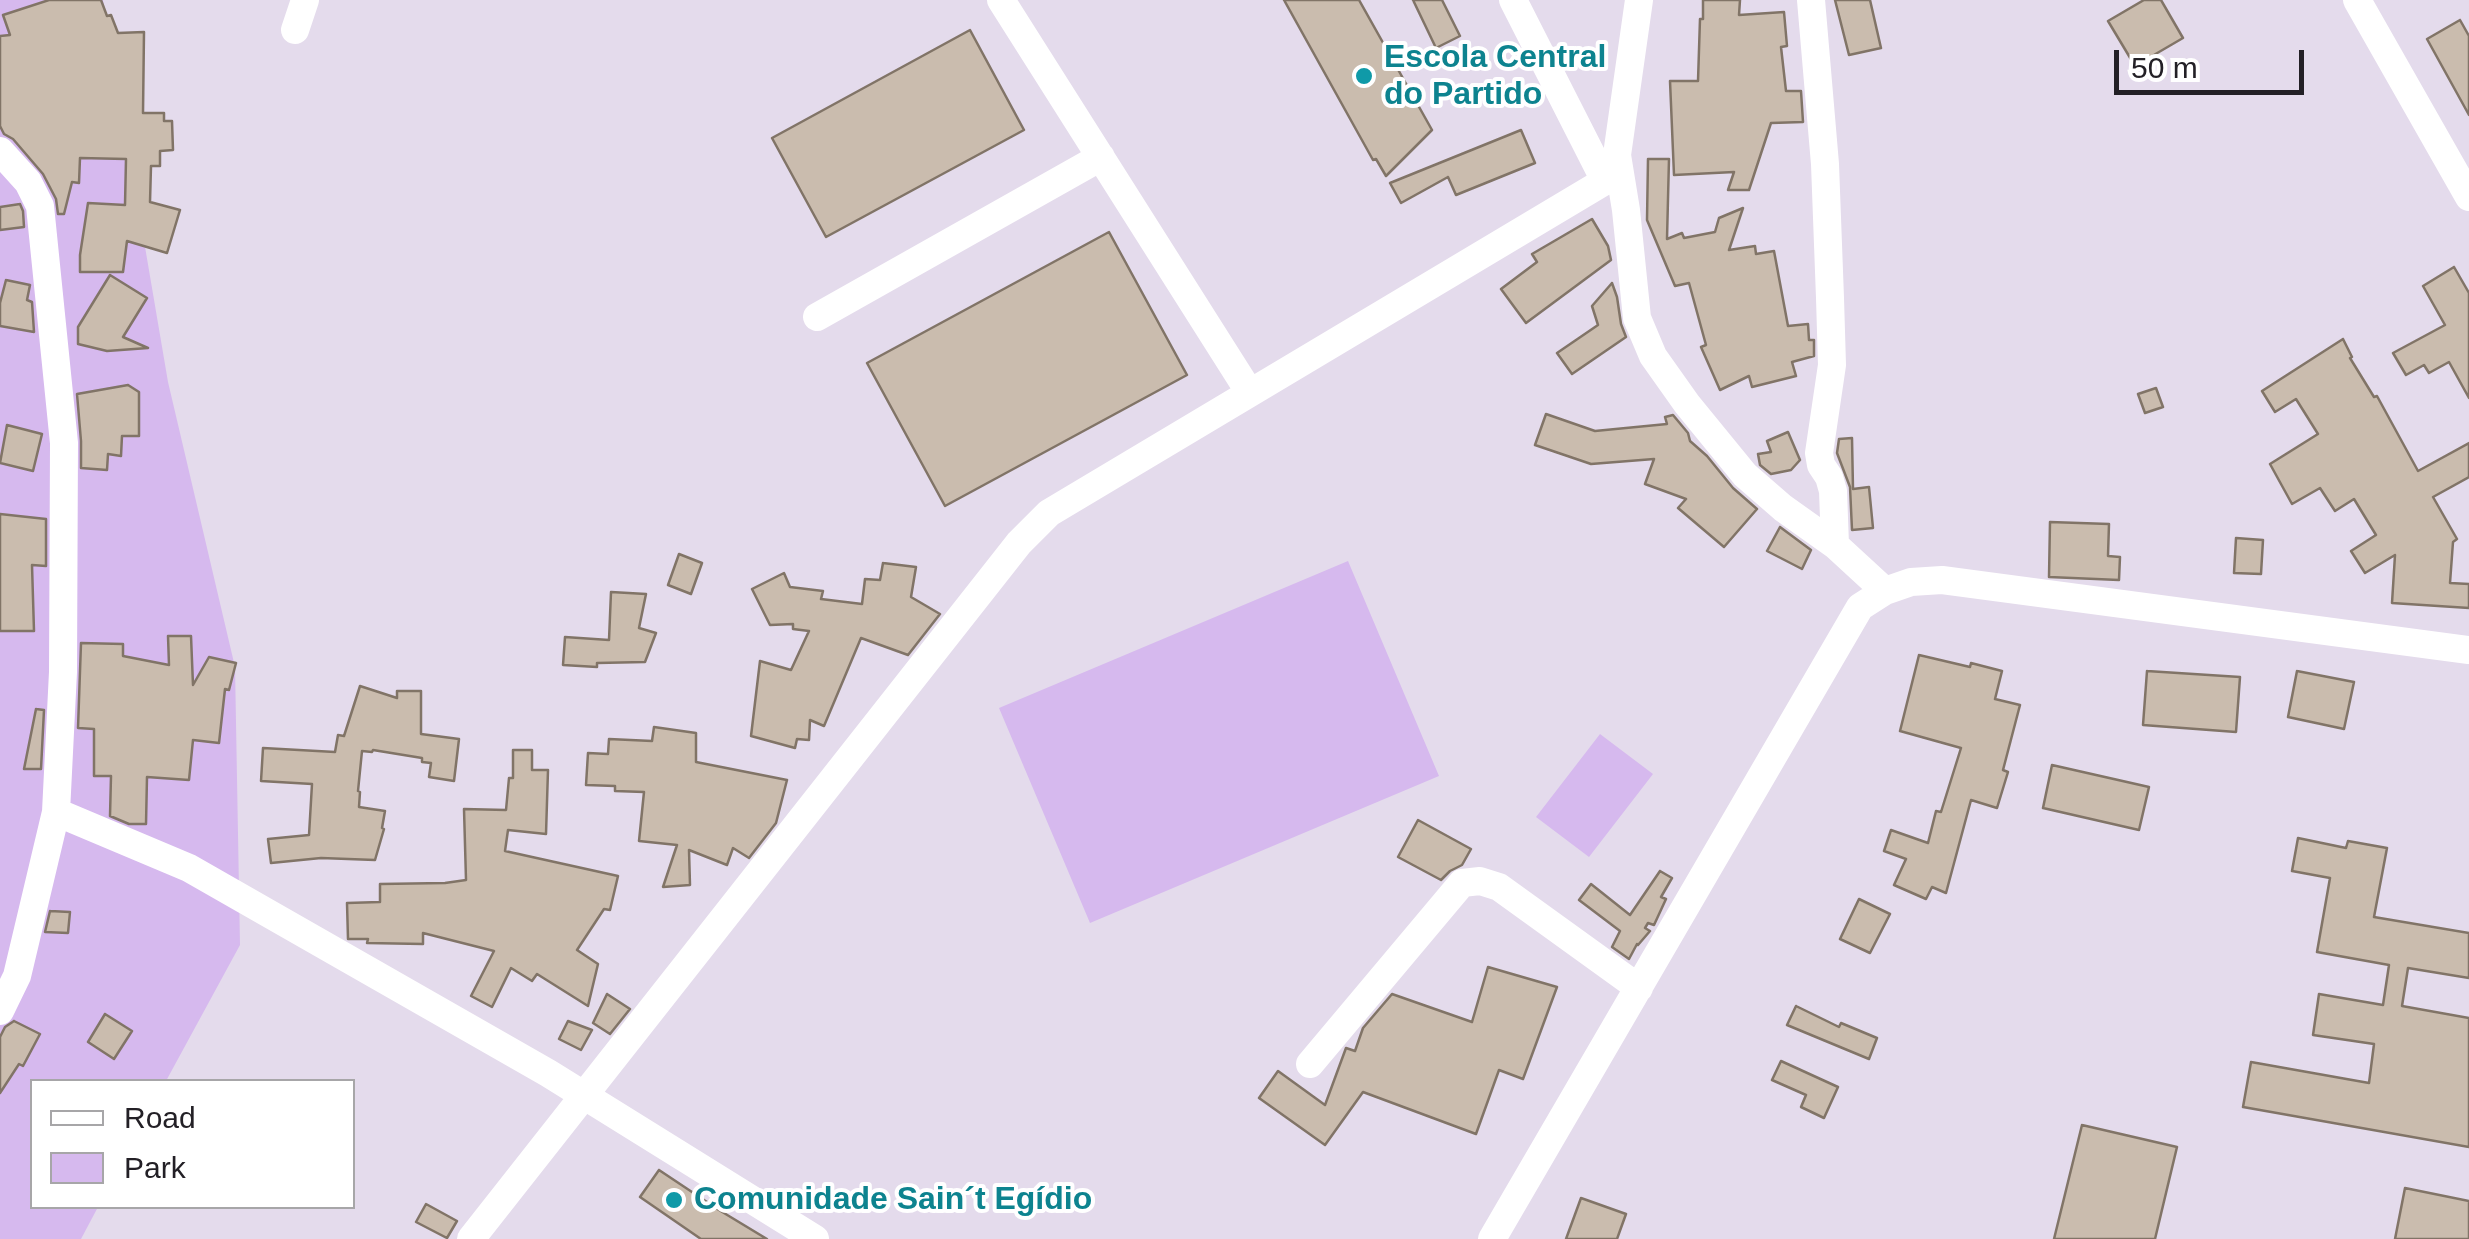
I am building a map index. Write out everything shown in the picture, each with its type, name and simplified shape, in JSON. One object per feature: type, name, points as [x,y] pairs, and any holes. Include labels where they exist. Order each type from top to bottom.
[{"type":"street","points":[[295,30],[305,0]]},
{"type":"street","points":[[1002,0],[1250,392]]},
{"type":"street","points":[[1513,0],[1605,181]]},
{"type":"street","points":[[1639,0],[1617,155],[1637,318],[1653,356],[1745,475],[1835,545],[1885,591]]},
{"type":"street","points":[[1811,0],[1825,164],[1832,364],[1819,453],[1833,491],[1835,545]]},
{"type":"street","points":[[2356,0],[2469,198]]},
{"type":"street","points":[[0,151],[28,182],[40,206],[64,443],[63,672],[56,812],[16,976],[0,1012]]},
{"type":"street","points":[[471,1239],[1019,543],[1049,514],[1605,181],[1617,155]]},
{"type":"street","points":[[816,317],[1101,156]]},
{"type":"street","points":[[1492,1239],[1860,606],[1911,582],[1942,580],[2469,650]]},
{"type":"street","points":[[56,812],[189,868],[548,1073],[815,1239]]},
{"type":"street","points":[[1310,1064],[1462,884],[1480,881],[1499,888],[1640,988]]},
{"type":"green space","points":[[0,0],[103,0],[168,382],[235,667],[240,945],[167,1079],[30,1079],[30,1209],[97,1209],[81,1239],[0,1239]]},
{"type":"green space","points":[[1348,561],[1439,776],[1090,923],[999,708]]},
{"type":"green space","points":[[1600,734],[1653,774],[1589,857],[1536,817]]},
{"type":"building","points":[[49,0],[101,0],[118,33],[144,32],[143,113],[164,113],[164,121],[172,121],[173,150],[160,151],[160,166],[151,166],[150,202],[180,210],[167,253],[127,241],[123,272],[80,272],[80,255],[88,203],[125,205],[126,159],[80,158],[79,183],[72,182],[64,214],[58,214],[56,199],[43,174],[0,126],[0,36],[10,35],[3,15]]},
{"type":"building","name":"Escola Central do Partido","points":[[1284,0],[1359,0],[1432,130],[1386,176],[1373,160]]},
{"type":"building","points":[[1413,0],[1442,0],[1460,36],[1436,48]]},
{"type":"building","points":[[1703,0],[1740,0],[1739,15],[1784,12],[1787,46],[1781,47],[1786,91],[1801,91],[1803,122],[1771,123],[1749,190],[1728,190],[1734,172],[1674,175],[1670,81],[1698,81]]},
{"type":"building","points":[[1835,0],[1870,0],[1881,48],[1849,55]]},
{"type":"building","points":[[2144,0],[2161,0],[2183,38],[2135,66],[2108,21]]},
{"type":"building","points":[[2460,20],[2469,36],[2469,115],[2427,39]]},
{"type":"building","points":[[970,30],[1024,130],[826,237],[772,138]]},
{"type":"building","points":[[1521,130],[1535,163],[1456,195],[1448,177],[1401,203],[1390,183]]},
{"type":"building","points":[[1648,159],[1669,159],[1667,239],[1682,233],[1684,238],[1715,232],[1719,218],[1743,208],[1729,250],[1755,246],[1756,254],[1774,251],[1788,326],[1808,324],[1809,340],[1814,340],[1814,356],[1792,362],[1796,376],[1752,387],[1749,376],[1720,390],[1701,347],[1706,345],[1689,283],[1675,286],[1647,220]]},
{"type":"building","points":[[20,204],[24,227],[0,230],[0,207]]},
{"type":"building","points":[[1592,219],[1608,246],[1611,260],[1526,323],[1501,289],[1537,262],[1532,254]]},
{"type":"building","points":[[1109,232],[1187,375],[945,506],[867,363]]},
{"type":"building","points":[[2454,267],[2469,293],[2469,398],[2449,362],[2429,373],[2424,365],[2406,375],[2393,353],[2445,325],[2423,286]]},
{"type":"building","points":[[110,275],[147,298],[123,337],[148,348],[107,351],[78,344],[78,327]]},
{"type":"building","points":[[6,280],[30,285],[27,300],[32,302],[34,332],[0,326]]},
{"type":"building","points":[[1612,283],[1626,337],[1572,374],[1557,353],[1598,325],[1592,306]]},
{"type":"building","points":[[2343,339],[2350,358],[2374,397],[2377,396],[2418,471],[2469,443],[2469,477],[2433,497],[2457,539],[2453,542],[2450,583],[2469,584],[2469,608],[2392,603],[2395,555],[2365,573],[2351,551],[2376,535],[2354,499],[2335,511],[2320,488],[2292,504],[2270,464],[2318,434],[2296,399],[2275,412],[2262,391]]},
{"type":"building","points":[[128,385],[139,392],[139,436],[122,436],[121,456],[108,454],[107,470],[81,468],[77,394]]},
{"type":"building","points":[[2156,388],[2163,407],[2145,413],[2138,394]]},
{"type":"building","points":[[1546,414],[1595,431],[1667,424],[1665,417],[1673,415],[1690,441],[1757,509],[1724,547],[1678,508],[1686,499],[1645,484],[1654,459],[1591,464],[1535,445]]},
{"type":"building","points":[[7,425],[42,434],[33,471],[0,463]]},
{"type":"building","points":[[1788,432],[1800,460],[1791,470],[1771,474],[1760,465],[1758,454],[1771,452],[1767,441]]},
{"type":"building","points":[[1852,438],[1853,489],[1869,487],[1873,528],[1852,530],[1850,487],[1837,453],[1839,439]]},
{"type":"building","points":[[0,514],[46,519],[46,566],[32,565],[34,631],[0,631]]},
{"type":"building","points":[[2050,522],[2109,524],[2108,556],[2120,557],[2119,580],[2049,577]]},
{"type":"building","points":[[1780,527],[1811,550],[1802,569],[1767,551]]},
{"type":"building","points":[[2236,538],[2263,540],[2261,574],[2234,573]]},
{"type":"building","points":[[679,554],[702,563],[691,594],[668,585]]},
{"type":"building","points":[[883,563],[916,567],[911,597],[940,614],[908,655],[861,638],[824,726],[810,720],[809,740],[797,739],[795,748],[751,736],[760,661],[791,670],[809,631],[793,629],[793,624],[770,625],[752,589],[784,573],[790,587],[823,591],[821,599],[862,604],[865,579],[880,580]]},
{"type":"building","points":[[611,592],[646,594],[639,628],[656,633],[645,662],[597,663],[597,667],[563,665],[565,637],[609,640]]},
{"type":"building","points":[[168,636],[191,636],[193,685],[209,657],[236,663],[229,690],[225,689],[219,743],[193,740],[189,780],[147,777],[146,824],[129,824],[110,816],[111,776],[94,776],[94,729],[78,728],[81,643],[123,644],[123,656],[169,665]]},
{"type":"building","points":[[1919,655],[2002,671],[1995,699],[2020,705],[1997,808],[1971,800],[1946,893],[1932,887],[1926,899],[1894,885],[1906,859],[1884,851],[1891,830],[1928,843],[1961,748],[1900,731]]},
{"type":"building","points":[[2147,671],[2240,677],[2236,732],[2143,725]]},
{"type":"building","points":[[2297,671],[2354,682],[2344,729],[2288,717]]},
{"type":"building","points":[[360,686],[397,698],[397,691],[421,691],[421,734],[459,739],[454,781],[429,777],[431,763],[422,762],[422,758],[362,751],[359,807],[385,811],[375,860],[321,858],[271,863],[268,839],[309,835],[312,784],[261,781],[263,748],[335,752],[338,735],[344,736]]},
{"type":"building","points":[[36,709],[44,710],[41,769],[24,769]]},
{"type":"building","points":[[654,727],[696,733],[696,762],[787,780],[776,823],[749,858],[733,848],[727,865],[689,850],[690,885],[663,887],[677,845],[639,841],[644,792],[586,785],[588,753],[608,754],[609,739],[652,741]]},
{"type":"building","points":[[513,750],[532,750],[532,770],[548,770],[546,834],[508,830],[505,851],[618,876],[610,910],[604,909],[577,950],[598,964],[588,1006],[537,974],[532,981],[511,968],[492,1007],[471,996],[494,951],[423,933],[423,944],[348,939],[347,903],[380,902],[380,884],[466,880],[464,809],[506,810],[509,778],[513,778]]},
{"type":"building","points":[[2052,765],[2149,787],[2139,830],[2043,808]]},
{"type":"building","points":[[1418,820],[1471,849],[1462,865],[1441,880],[1398,857]]},
{"type":"building","points":[[2298,838],[2346,848],[2348,841],[2387,848],[2374,917],[2469,933],[2469,978],[2408,968],[2402,1006],[2469,1018],[2469,1147],[2243,1107],[2251,1062],[2369,1083],[2374,1044],[2313,1035],[2319,994],[2383,1005],[2389,965],[2317,952],[2330,878],[2292,871]]},
{"type":"building","points":[[1660,871],[1672,878],[1661,897],[1666,899],[1654,925],[1648,923],[1645,928],[1650,931],[1629,959],[1612,947],[1620,931],[1579,900],[1591,884],[1630,915]]},
{"type":"building","points":[[1859,899],[1890,914],[1870,953],[1840,939]]},
{"type":"building","points":[[50,911],[70,912],[68,933],[45,932]]},
{"type":"building","points":[[1488,967],[1557,987],[1523,1079],[1499,1070],[1476,1134],[1363,1092],[1325,1145],[1259,1098],[1278,1071],[1325,1105],[1346,1048],[1355,1051],[1363,1028],[1392,994],[1472,1022]]},
{"type":"building","points":[[607,994],[630,1009],[610,1034],[593,1023]]},
{"type":"building","points":[[1796,1006],[1839,1027],[1841,1023],[1877,1038],[1869,1059],[1787,1025]]},
{"type":"building","points":[[105,1014],[132,1031],[114,1059],[88,1042]]},
{"type":"building","points":[[14,1021],[40,1034],[23,1066],[19,1064],[0,1093],[0,1037]]},
{"type":"building","points":[[568,1021],[592,1030],[581,1050],[559,1039]]},
{"type":"building","points":[[1781,1061],[1838,1087],[1824,1118],[1801,1107],[1806,1095],[1772,1080]]},
{"type":"building","points":[[2082,1125],[2177,1147],[2155,1239],[2054,1239]]},
{"type":"building","points":[[659,1170],[767,1239],[701,1239],[640,1197]]},
{"type":"building","points":[[2405,1188],[2469,1201],[2469,1239],[2395,1239]]},
{"type":"building","points":[[1581,1198],[1626,1214],[1617,1239],[1566,1239]]},
{"type":"building","points":[[426,1204],[457,1221],[447,1238],[416,1222]]},
{"type":"place","name":"Escola Central do Partido","points":[[1364,76]]},
{"type":"place","name":"Comunidade Sain´t Egídio","points":[[674,1200]]}]
